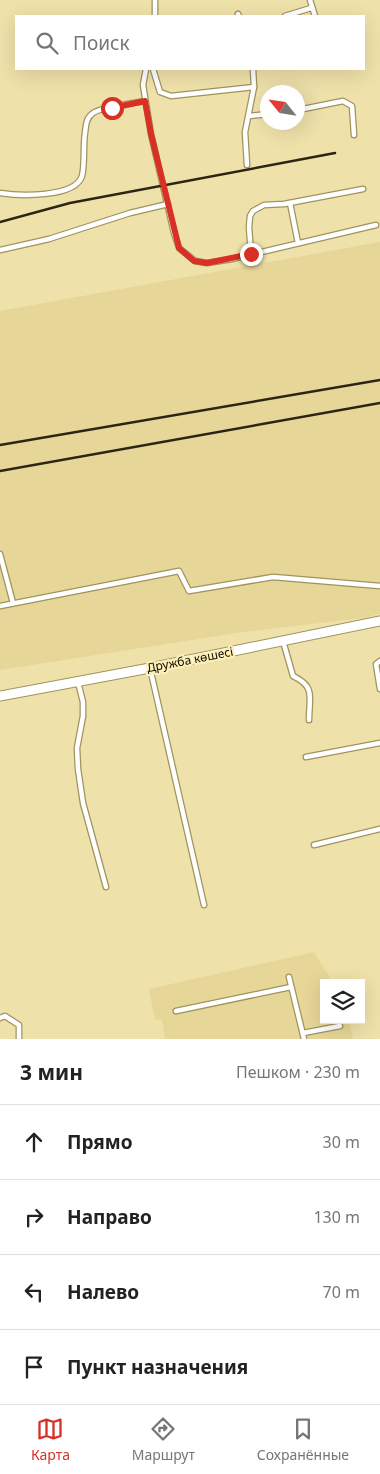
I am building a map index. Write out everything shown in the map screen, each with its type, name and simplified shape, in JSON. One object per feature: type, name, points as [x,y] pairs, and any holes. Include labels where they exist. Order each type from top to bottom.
[{"type":"street","name":"Дружба көшесі","points":[[0,696],[379,623]]},
{"type":"lane","points":[[154,15],[155,0]]},
{"type":"lane","points":[[310,0],[314,15]]},
{"type":"lane","points":[[288,15],[311,8]]},
{"type":"lane","points":[[146,70],[143,85],[151,134],[179,248],[194,261],[207,263],[376,225]]},
{"type":"lane","points":[[153,70],[160,92],[171,96],[254,87]]},
{"type":"lane","points":[[247,165],[246,132],[254,87],[253,70]]},
{"type":"lane","points":[[0,193],[30,195],[73,187],[82,176],[88,118],[95,112],[145,101]]},
{"type":"lane","points":[[305,109],[344,101],[352,106],[354,135]]},
{"type":"lane","points":[[248,116],[260,115]]},
{"type":"lane","points":[[251,254],[249,227],[250,216],[253,211],[264,205],[290,203],[363,189]]},
{"type":"lane","points":[[290,203],[298,243]]},
{"type":"lane","points":[[0,250],[49,239],[130,213],[168,204]]},
{"type":"lane","points":[[0,554],[13,603]]},
{"type":"lane","points":[[0,606],[179,572],[189,591],[273,577],[380,586]]},
{"type":"lane","points":[[283,641],[292,673],[307,683],[309,689],[309,720]]},
{"type":"lane","points":[[380,661],[376,664],[380,689]]},
{"type":"lane","points":[[150,668],[204,905]]},
{"type":"lane","points":[[78,682],[83,702],[83,716],[77,748],[78,769],[83,803],[106,887]]},
{"type":"lane","points":[[306,757],[380,743]]},
{"type":"lane","points":[[314,845],[380,829]]},
{"type":"lane","points":[[289,977],[304,1039]]},
{"type":"lane","points":[[176,1011],[291,986]]},
{"type":"lane","points":[[0,1018],[5,1016],[19,1025],[19,1039]]},
{"type":"lane","points":[[303,1033],[340,1026]]},
{"type":"shaded area","points":[[380,242],[380,614],[363,618],[243,632],[0,670],[0,311]]},
{"type":"shaded area","points":[[314,952],[331,979],[320,979],[320,1024],[350,1024],[353,1039],[165,1039],[162,1019],[155,1020],[149,989]]},
{"type":"railway","points":[[0,222],[70,203],[335,153]]},
{"type":"railway","points":[[0,445],[380,380]]},
{"type":"railway","points":[[0,471],[380,403]]},
{"type":"route","points":[[112,108],[145,101],[151,134],[179,248],[194,261],[207,263],[251,254]]}]
